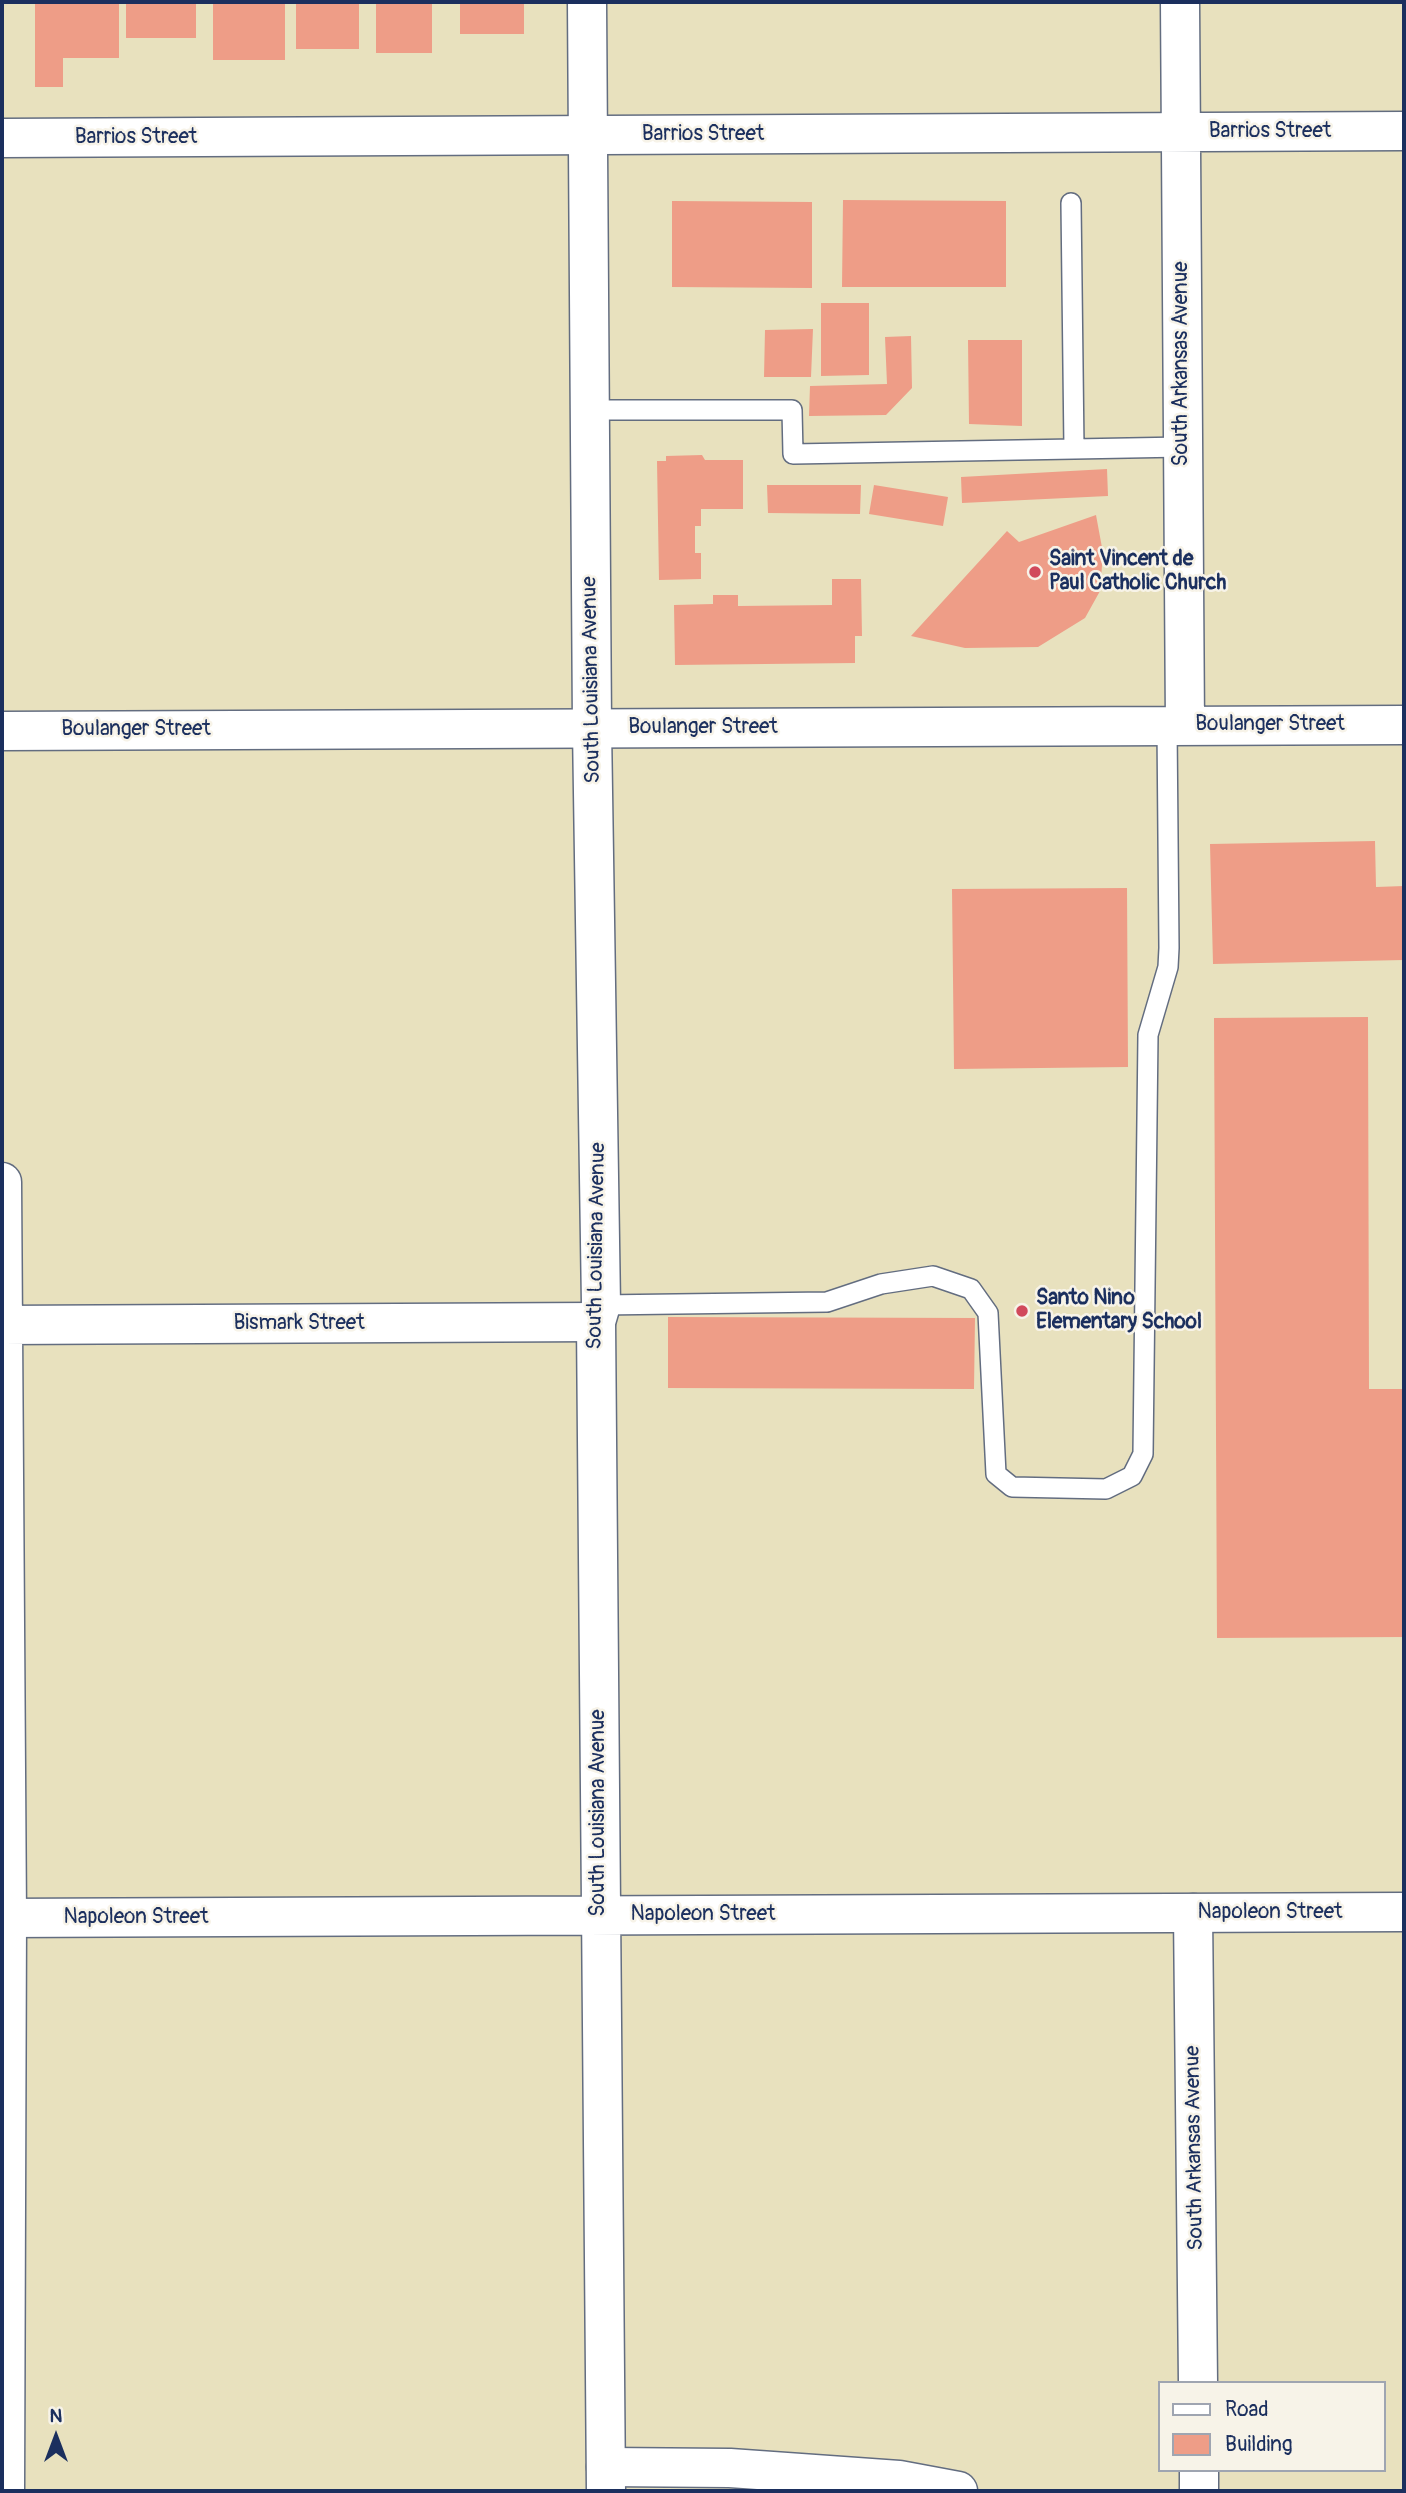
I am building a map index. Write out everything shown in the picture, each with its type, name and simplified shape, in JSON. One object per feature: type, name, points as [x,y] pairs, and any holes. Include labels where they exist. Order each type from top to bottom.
[{"type":"street","name":"South Louisiana Avenue","points":[[587,2],[606,2479]]},
{"type":"street","name":"South Arkansas Avenue","points":[[1176,726],[1183,447],[1180,2]]},
{"type":"street","name":"Barrios Street","points":[[2,138],[1404,131]]},
{"type":"street","name":"Boulanger Street","points":[[2,731],[1404,725]]},
{"type":"street","points":[[2,1182],[5,2491]]},
{"type":"street","name":"Bismark Street","points":[[2,1325],[598,1314]]},
{"type":"street","name":"Napoleon Street","points":[[4,1919],[1404,1912]]},
{"type":"street","name":"South Arkansas Avenue","points":[[1193,1913],[1198,2381]]},
{"type":"street","points":[[606,2479],[730,2468],[899,2480],[958,2491]]},
{"type":"street","points":[[1199,2472],[1199,2491]]},
{"type":"lane","points":[[1071,203],[1074,449]]},
{"type":"lane","points":[[589,410],[792,410],[793,454],[1183,447]]},
{"type":"lane","points":[[598,1314],[827,1302],[881,1284],[933,1276],[971,1289],[988,1313],[996,1474],[1012,1487],[1106,1489],[1132,1476],[1143,1454],[1147,1035],[1168,967],[1170,948],[1176,726]]},
{"type":"building","points":[[35,2],[119,2],[119,58],[63,58],[63,87],[35,87]]},
{"type":"building","points":[[126,2],[196,2],[196,38],[126,38]]},
{"type":"building","points":[[296,2],[359,2],[359,49],[296,49]]},
{"type":"building","points":[[376,2],[432,2],[432,53],[376,53]]},
{"type":"building","points":[[460,2],[524,2],[524,34],[460,34]]},
{"type":"building","points":[[213,3],[285,3],[285,60],[213,60]]},
{"type":"building","points":[[843,200],[1006,201],[1006,287],[842,287]]},
{"type":"building","points":[[672,201],[812,202],[812,288],[672,287]]},
{"type":"building","points":[[821,303],[869,303],[869,375],[821,376]]},
{"type":"building","points":[[813,329],[811,377],[764,377],[765,330]]},
{"type":"building","points":[[911,336],[912,388],[886,415],[809,416],[810,386],[887,384],[885,337]]},
{"type":"building","points":[[968,340],[1022,340],[1022,426],[969,424]]},
{"type":"building","points":[[702,455],[705,460],[743,460],[743,509],[701,509],[701,526],[695,526],[695,553],[701,553],[701,579],[659,580],[657,461],[666,461],[666,456]]},
{"type":"building","points":[[1107,469],[1108,496],[962,503],[961,477]]},
{"type":"building","points":[[767,485],[861,485],[860,514],[768,513]]},
{"type":"building","points":[[874,485],[948,497],[943,526],[869,514]]},
{"type":"building","name":"Saint Vincent de Paul Catholic Church","points":[[1096,515],[1103,553],[1100,591],[1085,618],[1038,647],[965,648],[911,636],[1007,531],[1019,542]]},
{"type":"building","points":[[832,579],[861,579],[862,636],[855,636],[855,663],[675,665],[674,605],[713,604],[713,595],[738,595],[738,606],[832,605]]},
{"type":"building","points":[[1375,841],[1376,887],[1404,886],[1404,960],[1213,964],[1210,844]]},
{"type":"building","points":[[1127,888],[1128,1067],[954,1069],[952,889]]},
{"type":"building","points":[[1368,1017],[1369,1389],[1404,1389],[1404,1637],[1217,1638],[1214,1018]]},
{"type":"building","points":[[668,1317],[975,1318],[974,1389],[668,1388]]},
{"type":"place","name":"Saint Vincent de Paul Catholic Church","points":[[1035,572]]},
{"type":"place","name":"Santo Nino Elementary School","points":[[1022,1311]]}]
